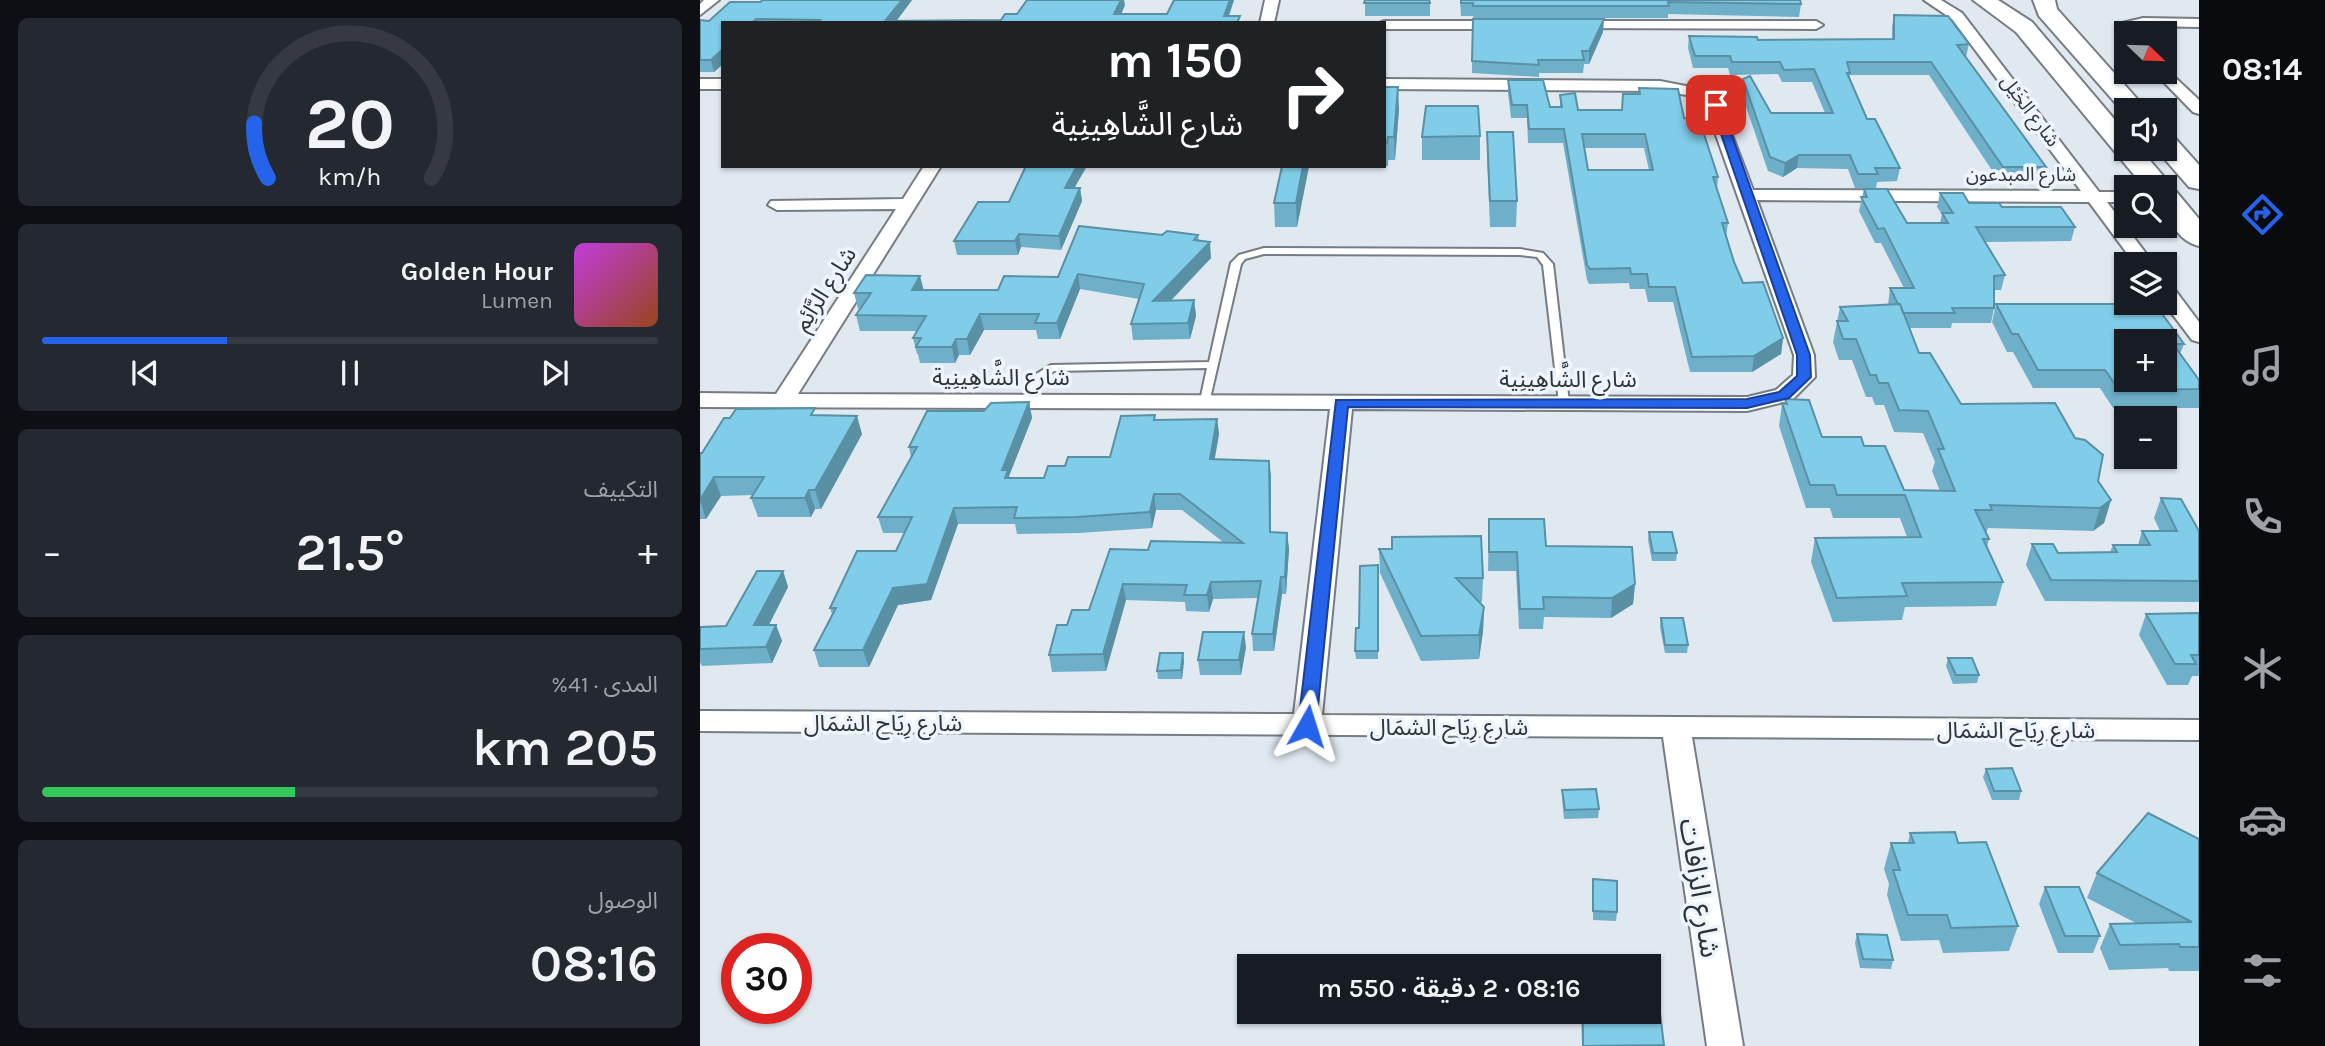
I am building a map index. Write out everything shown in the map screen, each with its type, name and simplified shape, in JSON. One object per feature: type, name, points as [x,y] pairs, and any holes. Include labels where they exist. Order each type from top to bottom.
[{"type":"main road","points":[[1961,0],[1989,14],[2013,32],[2090,122],[2114,139]]},
{"type":"main road","points":[[1984,0],[2024,27],[2114,136]]},
{"type":"main road","points":[[2043,0],[2046,11],[2124,98]]},
{"type":"main road","points":[[2069,1],[2069,14],[2111,68],[2115,88]]},
{"type":"main road","points":[[2177,156],[2199,181]]},
{"type":"main road","points":[[2134,161],[2146,175]]},
{"type":"main road","points":[[2177,212],[2199,237]]},
{"type":"street","points":[[700,11],[712,0]]},
{"type":"street","points":[[1267,21],[1272,0]]},
{"type":"street","name":"شارع الخَيْل","points":[[1931,0],[1957,16],[2136,252]]},
{"type":"street","points":[[2177,23],[2199,23]]},
{"type":"street","points":[[1386,24],[1523,25]]},
{"type":"street","points":[[1551,25],[1816,25]]},
{"type":"street","points":[[700,83],[721,84]]},
{"type":"street","name":"شارع الشَّاهِينِية","points":[[700,400],[1747,404],[1784,395],[1804,377],[1804,355],[1716,105],[1691,91],[1649,85],[1386,84]]},
{"type":"street","points":[[2174,84],[2199,109]]},
{"type":"street","name":"شارع الرَّائِم","points":[[783,400],[932,168]]},
{"type":"street","name":"شارع المبدعون","points":[[1748,195],[2114,197]]},
{"type":"street","points":[[777,205],[908,204]]},
{"type":"street","points":[[2177,306],[2199,335]]},
{"type":"street","points":[[1307,726],[1342,403]]},
{"type":"street","name":"شارع رِيَاح الشمَال","points":[[700,721],[1676,729],[2199,730]]},
{"type":"street","name":"شارع الزافات","points":[[1676,729],[1725,1046]]},
{"type":"lane","points":[[1205,401],[1236,263],[1252,253],[1530,253],[1546,259],[1548,264],[1564,403]]},
{"type":"lane","points":[[1027,402],[1037,379],[1051,368],[1213,365]]},
{"type":"building","points":[[902,0],[885,21],[721,21],[721,51],[711,60],[700,60],[700,20],[709,21],[730,2]]},
{"type":"building","points":[[1027,0],[1121,0],[1114,14],[1167,14],[1174,0],[1230,0],[1224,16],[1240,16],[1238,21],[885,21],[1001,20],[1005,14],[1017,14]]},
{"type":"building","points":[[1365,0],[1429,0],[1430,3],[1364,3]]},
{"type":"building","points":[[1461,0],[1800,0],[1801,4],[1668,2],[1669,6],[1473,6],[1473,3],[1461,3]]},
{"type":"building","points":[[1894,15],[1948,16],[1969,44],[1957,45],[2046,167],[2003,167],[1931,62],[1847,62],[1850,73],[1847,73],[1867,119],[1875,119],[1900,168],[1875,168],[1878,174],[1858,174],[1850,155],[1799,155],[1785,163],[1770,157],[1743,79],[1750,76],[1771,113],[1833,113],[1814,69],[1784,70],[1780,62],[1732,62],[1730,56],[1695,56],[1689,36],[1757,37],[1758,40],[1894,39]]},
{"type":"building","points":[[1473,19],[1604,19],[1589,51],[1582,51],[1584,60],[1538,60],[1539,65],[1472,61]]},
{"type":"building","points":[[1508,80],[1543,80],[1550,107],[1562,107],[1560,95],[1575,93],[1578,110],[1622,110],[1623,94],[1640,94],[1639,88],[1678,89],[1684,118],[1699,119],[1718,177],[1713,177],[1728,223],[1722,223],[1734,262],[1743,283],[1763,282],[1783,338],[1754,356],[1692,357],[1675,287],[1649,287],[1647,274],[1631,274],[1630,268],[1590,269],[1587,265],[1564,129],[1529,129],[1527,105],[1512,105]],"holes":[[[1582,134],[1645,134],[1653,170],[1588,170]]]},
{"type":"building","points":[[1386,87],[1398,87],[1394,137],[1388,137],[1387,143]]},
{"type":"building","points":[[1426,106],[1478,106],[1480,136],[1422,137]]},
{"type":"building","points":[[1487,132],[1513,132],[1517,201],[1490,201]]},
{"type":"building","points":[[1025,168],[1076,168],[1065,188],[1080,188],[1059,236],[1019,234],[1015,241],[954,241],[978,202],[1009,202]]},
{"type":"building","points":[[1282,168],[1303,168],[1296,203],[1274,203]]},
{"type":"building","points":[[1864,189],[1887,189],[1907,223],[1948,223],[1942,213],[1953,213],[1940,193],[1963,193],[1969,203],[1999,203],[2002,207],[2061,207],[2075,227],[1976,227],[2005,275],[1994,276],[1994,308],[1952,308],[1955,313],[1903,313],[1890,288],[1914,288],[1884,228],[1878,229],[1861,197],[1867,197]]},
{"type":"building","points":[[1079,226],[1162,235],[1167,231],[1198,235],[1194,240],[1210,242],[1153,301],[1194,300],[1188,323],[1131,324],[1144,284],[1078,274],[1057,323],[1035,323],[1039,314],[980,314],[967,339],[956,339],[952,347],[916,347],[921,338],[913,338],[926,316],[856,315],[871,293],[854,293],[866,275],[920,276],[912,290],[998,290],[1004,276],[1058,277]]},
{"type":"building","points":[[1900,304],[1919,353],[1930,353],[1961,404],[2055,403],[2075,438],[2085,440],[2103,455],[2098,481],[2111,500],[2100,508],[1990,505],[1992,510],[1975,510],[1989,539],[1983,539],[2003,582],[1902,583],[1907,596],[1837,598],[1815,538],[1921,537],[1905,495],[1837,495],[1834,485],[1810,485],[1782,403],[1787,404],[1785,399],[1809,400],[1822,437],[1861,437],[1864,446],[1885,446],[1904,490],[1955,491],[1938,449],[1944,449],[1928,411],[1899,410],[1888,383],[1879,383],[1876,375],[1870,375],[1856,339],[1843,339],[1837,321],[1848,321],[1840,307]]},
{"type":"building","points":[[1996,304],[2114,304],[2114,315],[2163,315],[2173,329],[2114,329],[2114,383],[2105,370],[2038,370],[2018,334],[2012,334]]},
{"type":"building","points":[[2177,334],[2184,344],[2177,344]]},
{"type":"building","points":[[2177,350],[2199,380],[2199,389],[2177,389]]},
{"type":"building","points":[[1029,402],[1002,470],[1008,470],[1005,478],[1044,478],[1048,466],[1065,466],[1068,457],[1110,457],[1121,416],[1155,415],[1154,420],[1217,419],[1210,459],[1269,461],[1270,532],[1287,533],[1285,577],[1281,577],[1273,634],[1252,634],[1261,581],[1211,582],[1207,595],[1184,595],[1187,585],[1123,584],[1103,654],[1049,655],[1057,625],[1067,625],[1072,610],[1089,610],[1110,549],[1148,550],[1151,541],[1243,543],[1180,494],[1154,494],[1150,512],[1014,518],[1017,507],[954,508],[927,584],[893,588],[863,650],[814,650],[836,608],[830,608],[857,551],[896,551],[912,517],[878,517],[917,447],[909,447],[927,411],[984,411],[991,403]]},
{"type":"building","points":[[815,408],[811,415],[857,416],[815,490],[809,490],[805,498],[751,498],[764,477],[714,477],[700,500],[700,453],[724,418],[730,418],[736,409]]},
{"type":"building","points":[[2161,498],[2181,499],[2199,531],[2199,581],[2051,580],[2032,544],[2053,544],[2058,553],[2117,552],[2113,545],[2150,545],[2142,531],[2177,531]]},
{"type":"building","points":[[1489,519],[1544,519],[1546,546],[1632,547],[1635,584],[1612,598],[1543,597],[1544,609],[1520,609],[1517,552],[1489,552]]},
{"type":"building","points":[[1649,532],[1672,532],[1677,553],[1653,553]]},
{"type":"building","points":[[1481,536],[1483,578],[1456,578],[1484,607],[1479,635],[1421,636],[1379,549],[1392,549],[1392,537]]},
{"type":"building","points":[[1378,565],[1378,651],[1355,651],[1356,628],[1359,628],[1360,566]]},
{"type":"building","points":[[757,571],[783,571],[754,625],[776,625],[766,647],[700,649],[700,627],[726,626]]},
{"type":"building","points":[[2199,613],[2199,655],[2191,655],[2196,664],[2175,664],[2146,614]]},
{"type":"building","points":[[1661,618],[1683,618],[1688,645],[1665,645]]},
{"type":"building","points":[[1203,632],[1244,632],[1239,660],[1198,660]]},
{"type":"building","points":[[1160,653],[1183,653],[1181,670],[1157,671]]},
{"type":"building","points":[[1948,658],[1972,658],[1979,675],[1956,675]]},
{"type":"building","points":[[2012,768],[2021,791],[1994,791],[1986,769]]},
{"type":"building","points":[[1596,789],[1599,809],[1565,810],[1562,790]]},
{"type":"building","points":[[2148,813],[2199,839],[2199,947],[2180,947],[2179,944],[2120,945],[2110,924],[2192,922],[2097,873]]},
{"type":"building","points":[[1955,832],[1958,843],[1986,842],[2018,926],[1951,928],[1947,915],[1908,915],[1893,870],[1900,870],[1891,843],[1914,843],[1910,833]]},
{"type":"building","points":[[1593,879],[1617,881],[1617,912],[1593,911]]},
{"type":"building","points":[[2045,887],[2079,887],[2100,936],[2065,936]]},
{"type":"building","points":[[1857,934],[1887,935],[1893,960],[1863,959]]},
{"type":"building","points":[[1661,1021],[1664,1045],[1583,1046],[1583,1024],[1661,1024]]},
{"type":"route","points":[[1307,726],[1342,403],[1747,404],[1784,395],[1804,377],[1804,355],[1716,105]]}]
